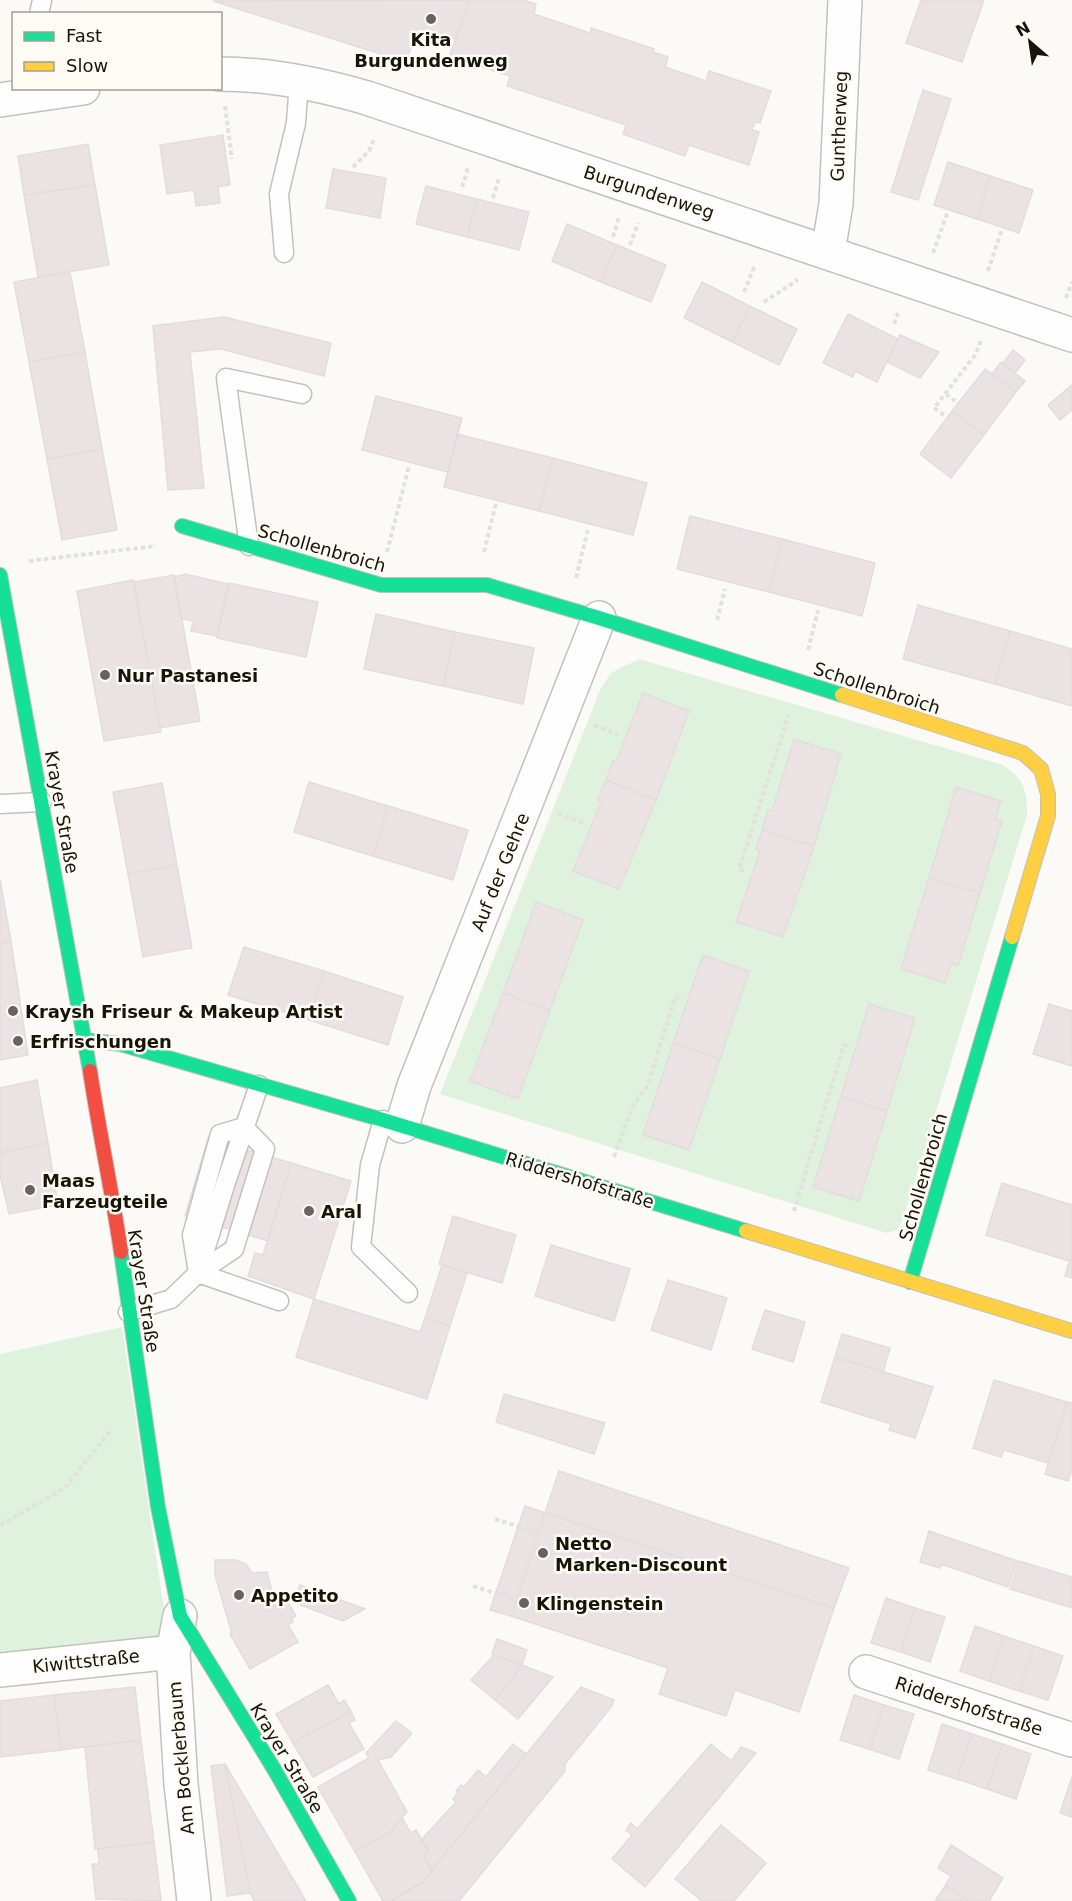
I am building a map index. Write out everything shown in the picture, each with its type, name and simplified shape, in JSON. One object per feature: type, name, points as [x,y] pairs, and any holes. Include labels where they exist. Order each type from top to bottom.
[{"type":"street","name":"Guntherweg","points":[[828,252],[836,204],[845,0]]},
{"type":"street","name":"Burgundenweg","points":[[222,74],[254,75],[299,81],[367,98],[1072,335]]},
{"type":"street","points":[[0,100],[35,91],[51,90]]},
{"type":"street","name":"Schollenbroich","points":[[182,526],[381,585],[487,585],[599,618],[1023,753],[1041,769],[1048,794],[1048,816],[910,1282]]},
{"type":"street","name":"Krayer Straße","points":[[1,584],[6,643],[42,802],[85,1040],[100,1141],[113,1200],[158,1507],[180,1616],[274,1769],[349,1901]]},
{"type":"street","name":"Auf der Gehre","points":[[392,1123],[414,1086],[599,618]]},
{"type":"street","name":"Riddershofstraße","points":[[85,1040],[120,1044],[392,1123],[1072,1331]]},
{"type":"street","name":"Am Bocklerbaum","points":[[180,1616],[173,1652],[181,1784],[195,1901]]},
{"type":"street","name":"Kiwittstraße","points":[[0,1670],[173,1652]]},
{"type":"street","name":"Riddershofstraße","points":[[867,1672],[1072,1740]]},
{"type":"lane","points":[[284,253],[279,194],[296,123],[299,81]]},
{"type":"lane","points":[[249,546],[226,378],[302,394]]},
{"type":"lane","points":[[0,804],[42,802]]},
{"type":"lane","points":[[198,1273],[259,1085]]},
{"type":"lane","points":[[392,1123],[370,1165],[362,1247],[408,1293]]},
{"type":"lane","points":[[128,1312],[171,1299],[198,1273],[234,1249],[265,1149],[244,1127]]},
{"type":"lane","points":[[198,1273],[279,1301]]},
{"type":"path","points":[[222,82],[232,159]]},
{"type":"path","points":[[922,284],[948,211]]},
{"type":"path","points":[[944,415],[934,408],[976,354],[984,305],[1002,229]]},
{"type":"path","points":[[946,394],[955,401]]},
{"type":"path","points":[[381,585],[409,466]]},
{"type":"path","points":[[481,586],[481,566],[496,503]]},
{"type":"path","points":[[24,562],[178,543],[182,526]]},
{"type":"path","points":[[568,609],[588,529]]},
{"type":"path","points":[[744,871],[739,869],[799,682],[818,610]]},
{"type":"path","points":[[604,1188],[632,1107],[648,1085],[675,997],[679,998]]},
{"type":"path","points":[[785,1244],[844,1045],[847,1046]]},
{"type":"path","points":[[0,1525],[65,1488],[142,1390]]},
{"type":"path","points":[[495,1519],[539,1533]]},
{"type":"path","points":[[473,1586],[517,1600]]},
{"type":"green space","points":[[639,659],[1003,765],[1016,775],[1023,786],[1027,815],[903,1219],[897,1230],[887,1233],[440,1094],[601,688],[611,673]]},
{"type":"green space","points":[[122,1327],[170,1650],[0,1666],[0,1354]]},
{"type":"building","points":[[470,0],[524,0],[536,4],[534,14],[590,33],[591,28],[654,49],[653,52],[668,57],[665,67],[706,81],[709,71],[771,91],[760,123],[755,122],[752,130],[759,132],[749,165],[689,145],[685,156],[623,134],[626,125],[507,86],[510,76],[449,57]]},
{"type":"building","points":[[470,0],[455,39],[418,28],[406,62],[213,1]]},
{"type":"building","points":[[921,0],[984,0],[962,62],[906,43]]},
{"type":"building","points":[[923,90],[951,99],[918,200],[891,192]]},
{"type":"building","points":[[223,135],[230,185],[218,187],[220,203],[196,206],[194,190],[167,194],[160,145]]},
{"type":"building","points":[[88,144],[95,185],[24,195],[18,156]]},
{"type":"building","points":[[948,162],[990,176],[977,219],[934,205]]},
{"type":"building","points":[[333,169],[386,178],[380,218],[326,208]]},
{"type":"building","points":[[990,176],[1033,190],[1019,233],[977,219]]},
{"type":"building","points":[[95,185],[109,265],[38,277],[24,195]]},
{"type":"building","points":[[426,186],[477,199],[467,237],[416,224]]},
{"type":"building","points":[[477,199],[529,212],[519,250],[467,237]]},
{"type":"building","points":[[567,224],[617,245],[601,282],[552,261]]},
{"type":"building","points":[[617,245],[666,265],[651,302],[601,282]]},
{"type":"building","points":[[70,272],[85,352],[29,362],[14,282]]},
{"type":"building","points":[[702,282],[750,306],[732,342],[684,318]]},
{"type":"building","points":[[750,306],[797,329],[779,365],[732,342]]},
{"type":"building","points":[[848,314],[898,339],[877,382],[855,371],[853,377],[823,363]]},
{"type":"building","points":[[224,317],[331,343],[324,376],[221,349],[190,352],[204,488],[168,490],[153,326]]},
{"type":"building","points":[[900,335],[939,352],[920,378],[887,362]]},
{"type":"building","points":[[1013,350],[1025,360],[1015,373],[1002,364]]},
{"type":"building","points":[[85,352],[102,449],[47,459],[29,362]]},
{"type":"building","points":[[1001,362],[1025,381],[1016,392],[992,374]]},
{"type":"building","points":[[985,369],[1016,392],[984,435],[952,411]]},
{"type":"building","points":[[1072,385],[1072,410],[1060,420],[1048,405]]},
{"type":"building","points":[[376,396],[462,418],[448,472],[362,450]]},
{"type":"building","points":[[952,411],[984,435],[951,478],[920,454]]},
{"type":"building","points":[[457,434],[553,458],[539,511],[444,487]]},
{"type":"building","points":[[102,449],[117,530],[62,540],[47,459]]},
{"type":"building","points":[[553,458],[647,483],[633,535],[539,511]]},
{"type":"building","points":[[690,516],[782,539],[769,592],[677,569]]},
{"type":"building","points":[[782,539],[875,563],[862,616],[769,592]]},
{"type":"building","points":[[185,574],[228,584],[217,636],[191,631],[193,621],[181,618],[174,577]]},
{"type":"building","points":[[174,575],[200,721],[160,728],[134,582]]},
{"type":"building","points":[[133,580],[161,732],[104,741],[77,591]]},
{"type":"building","points":[[229,583],[318,602],[306,657],[217,638]]},
{"type":"building","points":[[918,605],[1010,631],[995,684],[903,659]]},
{"type":"building","points":[[376,614],[455,632],[443,686],[364,669]]},
{"type":"building","points":[[1010,631],[1072,649],[1072,706],[995,684]]},
{"type":"building","points":[[455,632],[534,648],[523,704],[443,686]]},
{"type":"building","points":[[643,693],[689,711],[656,800],[606,780],[613,761],[616,762]]},
{"type":"building","points":[[794,739],[841,754],[814,846],[762,830],[768,810],[772,811]]},
{"type":"building","points":[[606,780],[656,800],[619,889],[573,871],[601,802],[598,800]]},
{"type":"building","points":[[309,782],[388,806],[373,856],[294,832]]},
{"type":"building","points":[[162,783],[177,865],[128,874],[113,792]]},
{"type":"building","points":[[956,787],[1001,801],[995,819],[1002,821],[980,893],[929,878]]},
{"type":"building","points":[[388,806],[468,830],[453,880],[373,856]]},
{"type":"building","points":[[762,830],[814,846],[783,937],[736,922],[760,850],[756,849]]},
{"type":"building","points":[[177,865],[192,948],[143,957],[128,874]]},
{"type":"building","points":[[929,878],[980,893],[958,966],[951,963],[945,983],[901,969]]},
{"type":"building","points":[[0,880],[11,941],[0,944]]},
{"type":"building","points":[[536,902],[583,920],[550,1010],[503,993]]},
{"type":"building","points":[[11,941],[28,1055],[0,1060],[0,944]]},
{"type":"building","points":[[244,947],[324,971],[309,1020],[228,995]]},
{"type":"building","points":[[703,955],[749,971],[720,1059],[673,1043]]},
{"type":"building","points":[[324,971],[403,997],[388,1045],[309,1020]]},
{"type":"building","points":[[503,993],[550,1010],[518,1099],[470,1081]]},
{"type":"building","points":[[869,1004],[915,1018],[887,1111],[841,1096]]},
{"type":"building","points":[[1049,1004],[1072,1011],[1072,1066],[1033,1054]]},
{"type":"building","points":[[673,1043],[720,1059],[689,1150],[643,1135]]},
{"type":"building","points":[[37,1080],[48,1143],[0,1153],[0,1088]]},
{"type":"building","points":[[841,1096],[887,1111],[859,1201],[813,1187]]},
{"type":"building","points":[[208,1138],[291,1163],[268,1241],[185,1216]]},
{"type":"building","name":"Maas Farzeugteile","points":[[48,1143],[58,1205],[9,1214],[0,1175],[0,1153]]},
{"type":"building","name":"Aral","points":[[291,1163],[351,1181],[314,1299],[248,1276],[255,1253],[263,1255]]},
{"type":"building","points":[[1002,1183],[1072,1205],[1072,1253],[1069,1261],[986,1235]]},
{"type":"building","points":[[453,1216],[516,1235],[502,1283],[439,1264]]},
{"type":"building","points":[[551,1245],[630,1269],[614,1321],[535,1296]]},
{"type":"building","points":[[1072,1253],[1072,1278],[1065,1276]]},
{"type":"building","points":[[442,1265],[467,1273],[450,1326],[425,1318]]},
{"type":"building","points":[[668,1280],[727,1298],[711,1350],[651,1330]]},
{"type":"building","points":[[314,1299],[420,1332],[425,1318],[450,1326],[427,1399],[296,1357]]},
{"type":"building","points":[[765,1310],[805,1322],[793,1362],[752,1349]]},
{"type":"building","points":[[842,1334],[890,1348],[883,1372],[835,1357]]},
{"type":"building","points":[[835,1357],[933,1387],[915,1438],[889,1430],[891,1424],[821,1402]]},
{"type":"building","points":[[994,1380],[1067,1402],[1048,1463],[1004,1450],[1001,1457],[973,1448]]},
{"type":"building","points":[[504,1394],[605,1423],[594,1454],[496,1422]]},
{"type":"building","points":[[1067,1402],[1072,1403],[1072,1470],[1068,1481],[1045,1474]]},
{"type":"building","points":[[559,1471],[849,1568],[834,1608],[545,1513]]},
{"type":"building","points":[[525,1506],[545,1513],[511,1616],[490,1610]]},
{"type":"building","points":[[545,1513],[834,1608],[799,1712],[735,1690],[726,1716],[659,1694],[668,1668],[511,1616]]},
{"type":"building","points":[[929,1531],[1017,1561],[1008,1587],[941,1564],[940,1568],[920,1562]]},
{"type":"building","points":[[215,1560],[236,1560],[246,1564],[252,1573],[267,1572],[276,1607],[287,1600],[296,1616],[288,1625],[298,1642],[250,1669],[230,1634],[232,1634],[215,1575]]},
{"type":"building","points":[[1019,1561],[1072,1577],[1072,1608],[1010,1589]]},
{"type":"building","points":[[300,1585],[365,1609],[343,1621],[293,1602]]},
{"type":"building","points":[[886,1598],[915,1608],[901,1652],[871,1643]]},
{"type":"building","points":[[915,1608],[945,1617],[930,1662],[901,1652]]},
{"type":"building","points":[[975,1626],[1004,1636],[989,1681],[960,1671]]},
{"type":"building","points":[[1004,1636],[1034,1646],[1019,1691],[989,1681]]},
{"type":"building","points":[[497,1639],[527,1650],[522,1665],[492,1654]]},
{"type":"building","points":[[1034,1646],[1063,1656],[1048,1700],[1019,1691]]},
{"type":"building","points":[[494,1655],[522,1665],[495,1700],[471,1680]]},
{"type":"building","points":[[522,1665],[553,1677],[518,1719],[495,1700]]},
{"type":"building","points":[[328,1685],[339,1704],[344,1700],[351,1711],[293,1743],[276,1714]]},
{"type":"building","points":[[135,1687],[141,1740],[61,1750],[54,1695]]},
{"type":"building","points":[[581,1687],[614,1700],[612,1706],[565,1764],[565,1771],[459,1901],[390,1901],[424,1882]]},
{"type":"building","points":[[54,1695],[61,1750],[0,1757],[0,1701]]},
{"type":"building","points":[[854,1695],[884,1705],[869,1749],[840,1740]]},
{"type":"building","points":[[884,1705],[914,1714],[899,1759],[869,1749]]},
{"type":"building","points":[[351,1711],[355,1720],[349,1723],[364,1749],[313,1777],[293,1743]]},
{"type":"building","points":[[396,1721],[412,1733],[391,1757],[378,1760],[407,1812],[390,1832],[355,1852],[318,1787],[369,1758],[366,1753]]},
{"type":"building","points":[[942,1724],[972,1734],[957,1779],[928,1770]]},
{"type":"building","points":[[972,1734],[1002,1744],[987,1789],[957,1779]]},
{"type":"building","points":[[141,1740],[154,1842],[95,1849],[85,1747]]},
{"type":"building","points":[[513,1744],[526,1754],[432,1870],[423,1855],[429,1852],[421,1840],[456,1802],[453,1799],[461,1785],[464,1787],[478,1770],[486,1777]]},
{"type":"building","points":[[711,1744],[731,1761],[741,1747],[756,1753],[645,1887],[612,1859],[632,1835],[626,1830],[631,1823],[637,1829]]},
{"type":"building","points":[[1002,1744],[1031,1754],[1016,1799],[987,1789]]},
{"type":"building","points":[[225,1764],[306,1901],[254,1901],[250,1893]]},
{"type":"building","points":[[225,1764],[250,1893],[227,1896],[211,1766]]},
{"type":"building","points":[[1072,1777],[1072,1817],[1060,1813]]},
{"type":"building","points":[[402,1818],[411,1833],[416,1830],[429,1852],[423,1855],[432,1872],[424,1881],[390,1901],[383,1901],[355,1852],[390,1832]]},
{"type":"building","points":[[721,1825],[766,1863],[734,1901],[702,1901],[675,1879]]},
{"type":"building","points":[[154,1842],[161,1901],[96,1899],[92,1864],[99,1864],[98,1849]]},
{"type":"building","points":[[951,1845],[1003,1878],[989,1901],[970,1901],[945,1886],[951,1876],[938,1868]]},
{"type":"building","points":[[945,1886],[970,1901],[935,1901]]},
{"type":"traffic: fast","points":[[182,526],[381,585],[487,585],[842,695]]},
{"type":"traffic: fast","points":[[0,575],[90,1071]]},
{"type":"traffic: fast","points":[[910,1282],[1012,937]]},
{"type":"traffic: fast","points":[[85,1040],[120,1044],[383,1120],[746,1231]]},
{"type":"traffic: fast","points":[[121,1252],[158,1507],[180,1616],[274,1769],[349,1901]]},
{"type":"traffic: slow","points":[[842,695],[1023,753],[1041,769],[1048,794],[1048,816],[1012,937]]},
{"type":"traffic: slow","points":[[746,1231],[1072,1331]]},
{"type":"traffic: jam","points":[[90,1071],[121,1252]]},
{"type":"place","name":"Kita Burgundenweg","points":[[431,19]]},
{"type":"place","name":"Nur Pastanesi","points":[[105,675]]},
{"type":"place","name":"Kraysh Friseur & Makeup Artist","points":[[13,1011]]},
{"type":"place","name":"Erfrischungen","points":[[18,1041]]},
{"type":"place","name":"Maas Farzeugteile","points":[[30,1190]]},
{"type":"place","name":"Aral","points":[[309,1211]]},
{"type":"place","name":"Netto Marken-Discount","points":[[543,1553]]},
{"type":"place","name":"Appetito","points":[[239,1595]]},
{"type":"place","name":"Klingenstein","points":[[524,1603]]}]
